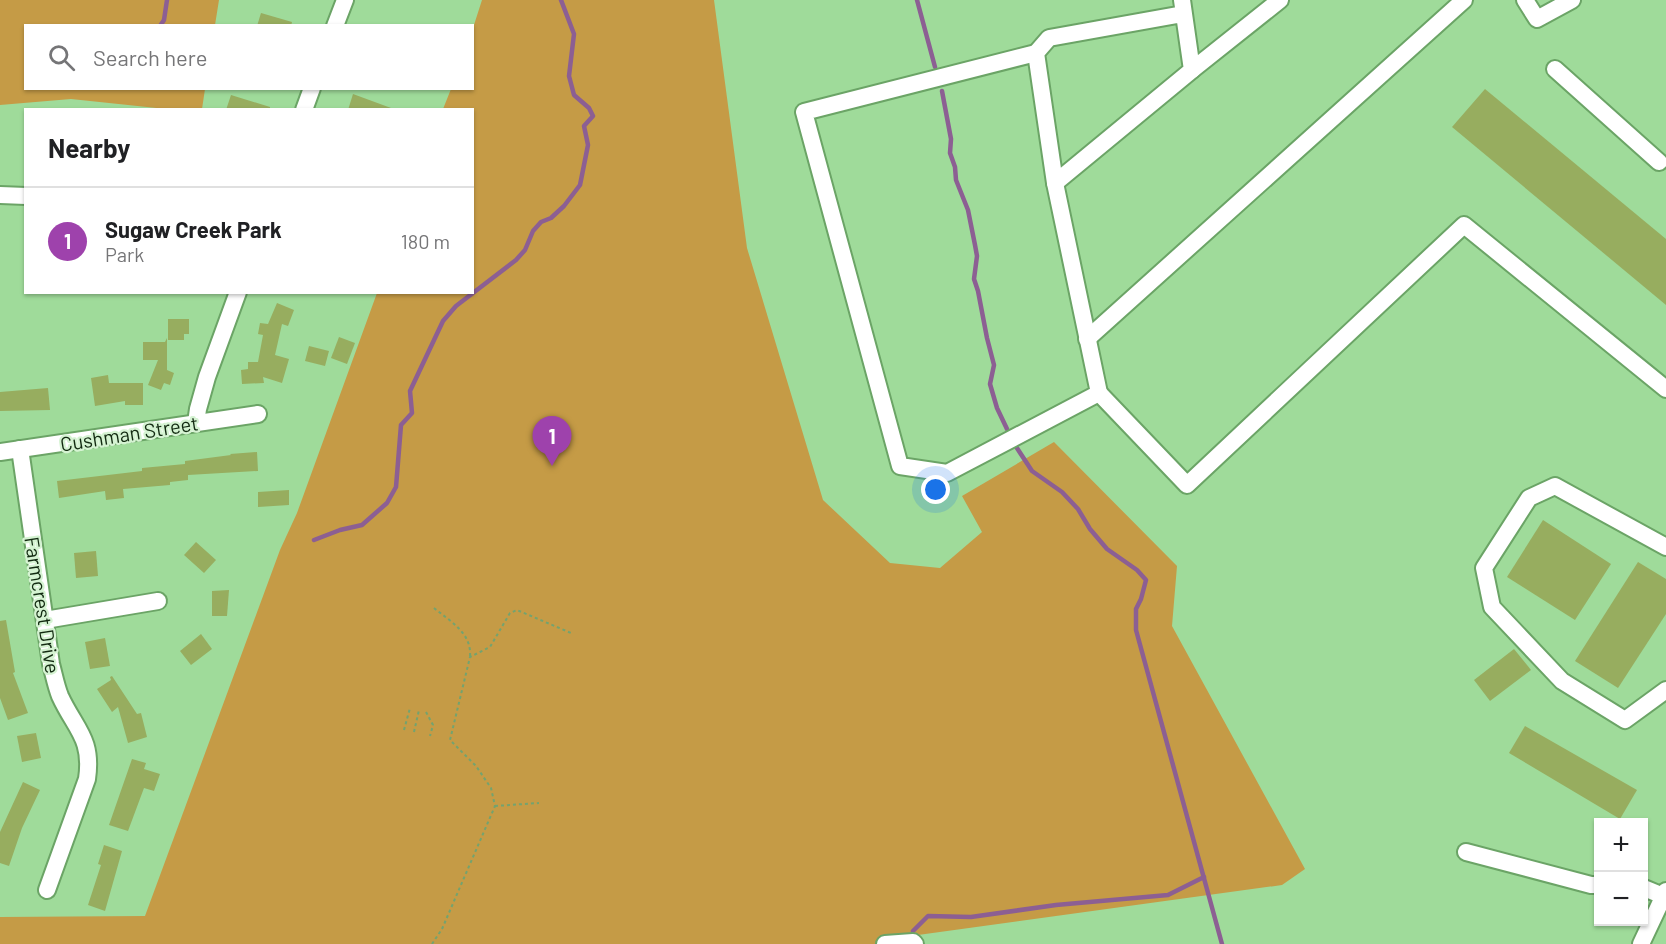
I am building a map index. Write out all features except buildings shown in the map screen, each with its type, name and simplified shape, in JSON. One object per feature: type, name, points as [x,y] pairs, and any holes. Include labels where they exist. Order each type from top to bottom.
[{"type":"street","points":[[336,24],[345,0]]},
{"type":"street","points":[[1055,183],[1280,0]]},
{"type":"street","points":[[1088,339],[1464,0]]},
{"type":"street","points":[[1526,0],[1537,19],[1572,0]]},
{"type":"street","points":[[1099,393],[947,473],[900,466],[804,112],[1036,53],[1048,38],[1183,7],[1192,70]]},
{"type":"street","points":[[1036,53],[1055,183],[1099,393],[1187,485],[1464,225],[1666,389]]},
{"type":"street","points":[[1555,69],[1664,163]]},
{"type":"street","points":[[305,108],[311,90]]},
{"type":"street","points":[[0,195],[24,196]]},
{"type":"street","points":[[196,423],[207,377],[237,294]]},
{"type":"street","name":"Cushman Street","points":[[0,452],[258,414]]},
{"type":"street","name":"Farmcrest Drive","points":[[20,449],[56,686],[88,747],[87,779],[47,890]]},
{"type":"street","points":[[1666,547],[1555,486],[1529,498],[1484,568],[1492,607],[1562,681],[1625,720],[1666,690]]},
{"type":"street","points":[[45,620],[158,601]]},
{"type":"street","points":[[1466,852],[1594,885]]},
{"type":"street","points":[[1641,944],[1665,894],[1648,889]]},
{"type":"street","points":[[885,944],[913,942],[915,944]]},
{"type":"path","points":[[432,944],[442,929],[495,806],[492,788],[476,766],[450,740],[471,657],[471,647],[468,639],[457,626],[434,608]]},
{"type":"path","points":[[471,657],[490,647],[510,613],[517,610],[571,633]]},
{"type":"path","points":[[404,730],[410,708]]},
{"type":"path","points":[[414,732],[419,710]]},
{"type":"path","points":[[426,712],[433,725],[430,736]]},
{"type":"path","points":[[495,806],[539,803]]},
{"type":"shaded area","points":[[0,0],[219,0],[215,24],[24,24],[24,90],[205,90],[202,108],[156,108],[71,99],[0,105]]},
{"type":"shaded area","points":[[482,0],[714,0],[747,248],[823,500],[890,563],[940,568],[982,532],[962,496],[1054,442],[1177,566],[1172,626],[1305,869],[1282,885],[918,935],[912,944],[0,944],[0,917],[145,916],[377,294],[474,294],[474,108],[443,108],[451,90],[474,90],[474,25]]},
{"type":"waterway","points":[[161,24],[167,0]]},
{"type":"waterway","points":[[474,292],[516,260],[525,250],[533,231],[541,222],[551,218],[564,206],[580,185],[588,145],[584,126],[593,116],[589,108],[574,95],[569,76],[574,34],[561,0]]},
{"type":"waterway","points":[[917,0],[935,67]]},
{"type":"waterway","points":[[942,91],[951,139],[950,153],[955,167],[956,180],[968,210],[977,256],[974,279],[994,365],[990,384],[997,408],[1007,429]]},
{"type":"waterway","points":[[314,540],[362,525],[387,503],[396,487],[401,425],[412,413],[410,391],[443,321],[456,306],[472,294]]},
{"type":"waterway","points":[[1015,445],[1032,471],[1062,492],[1078,509],[1090,529],[1107,549],[1137,570],[1146,580],[1136,609],[1136,630],[1222,944]]},
{"type":"waterway","points":[[913,931],[928,916],[971,917],[1056,905],[1168,895],[1204,877]]},
{"type":"place","name":"Sugaw Creek Park","points":[[552,466]]}]
